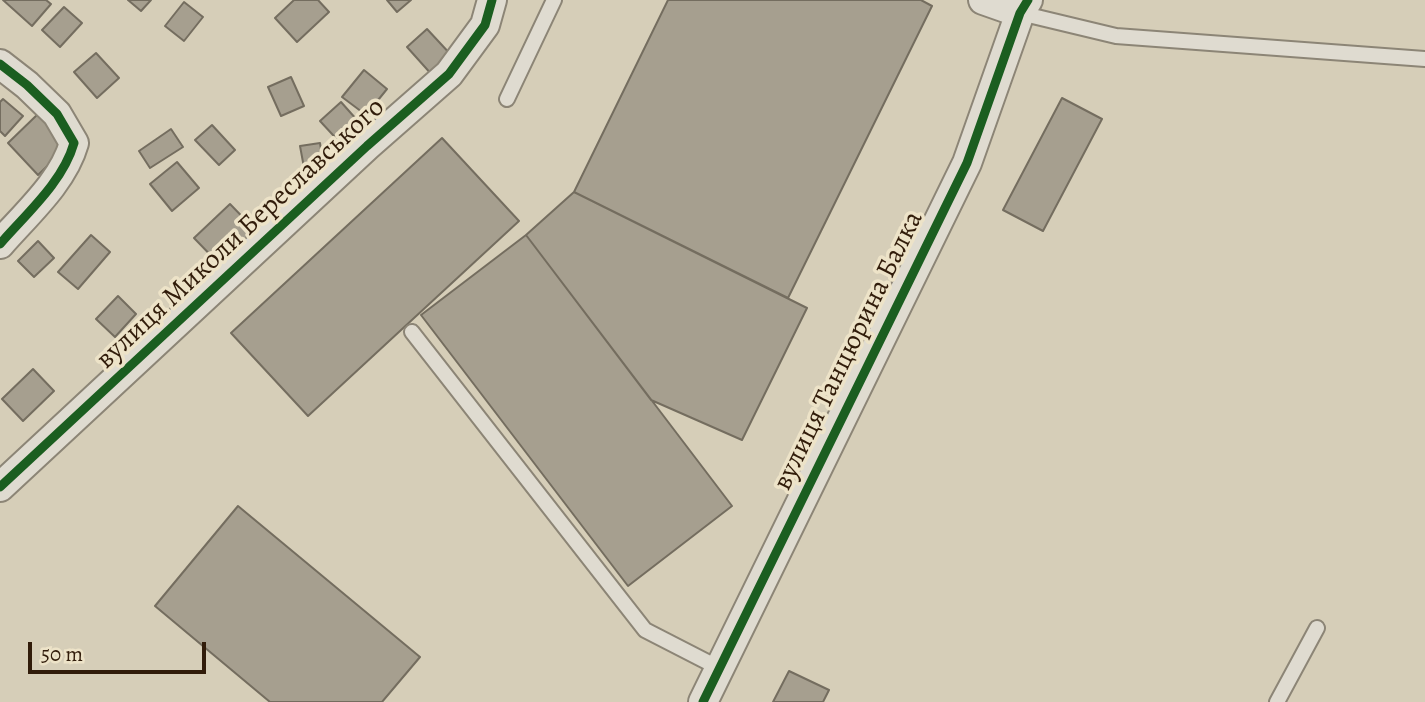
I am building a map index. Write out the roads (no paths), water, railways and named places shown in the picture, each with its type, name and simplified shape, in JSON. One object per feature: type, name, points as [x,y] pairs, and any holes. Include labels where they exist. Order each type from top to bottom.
[{"type":"street","name":"вулиця Миколи Береславського","points":[[0,487],[366,146],[449,74],[485,25],[492,0]]},
{"type":"street","points":[[983,0],[1024,7]]},
{"type":"street","name":"вулиця Танцюрина Балка","points":[[703,702],[967,163],[1024,7]]},
{"type":"street","points":[[0,64],[57,114],[74,143],[70,158],[55,180],[0,244]]},
{"type":"lane","points":[[507,99],[554,0]]},
{"type":"lane","points":[[1024,7],[1116,36],[1425,59]]},
{"type":"lane","points":[[412,332],[645,630],[719,668]]},
{"type":"lane","points":[[1276,702],[1317,628]]}]
